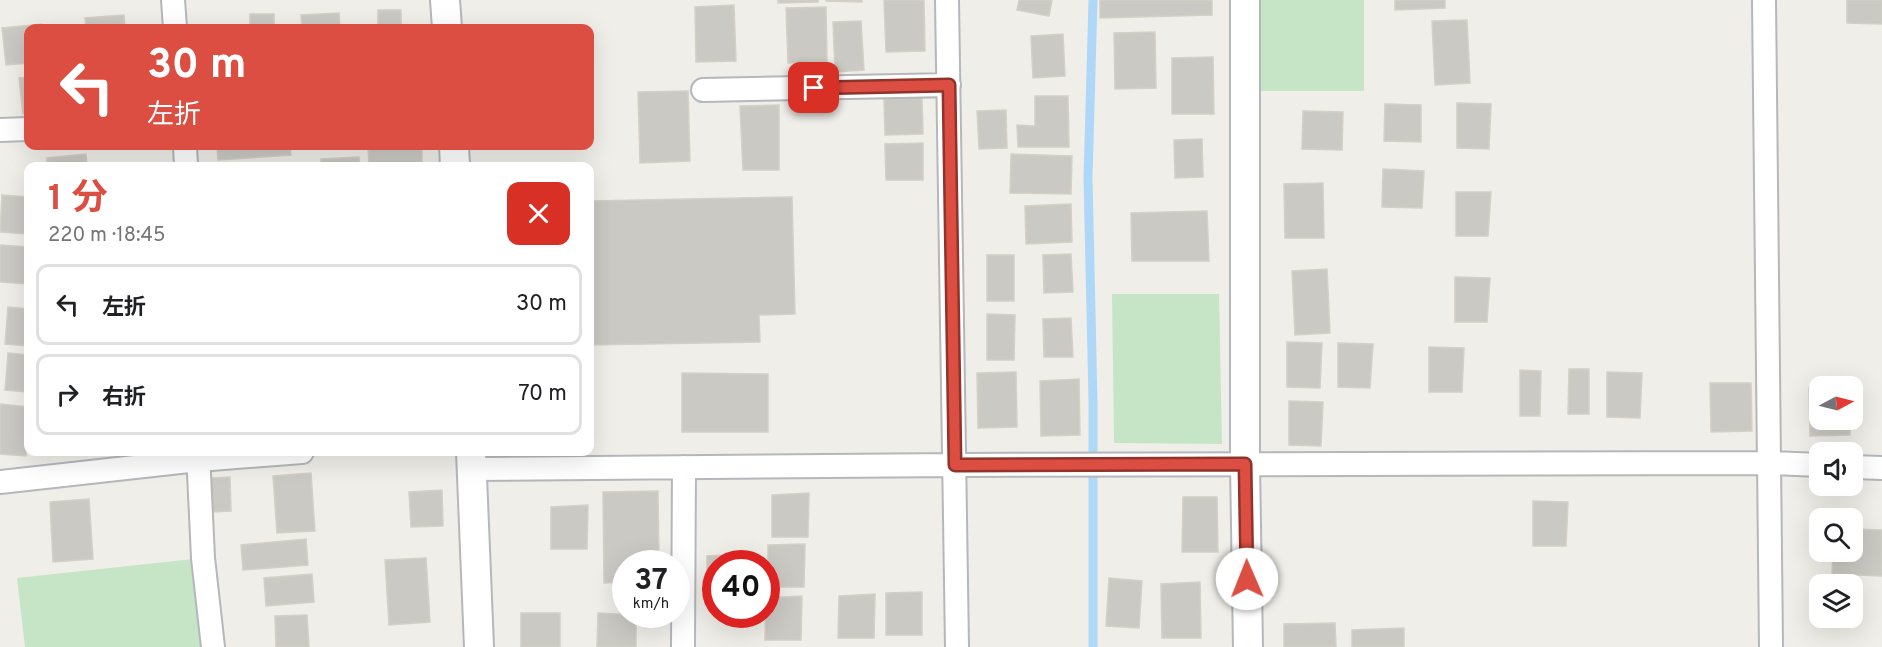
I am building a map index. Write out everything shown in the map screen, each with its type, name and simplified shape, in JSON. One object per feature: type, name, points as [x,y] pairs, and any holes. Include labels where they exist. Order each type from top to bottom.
[{"type":"street","points":[[173,0],[176,24]]},
{"type":"street","points":[[445,0],[447,24]]},
{"type":"street","points":[[947,0],[957,647]]},
{"type":"street","points":[[1245,0],[1245,464],[1248,647]]},
{"type":"street","points":[[1764,0],[1771,647]]},
{"type":"street","points":[[703,90],[949,85]]},
{"type":"street","points":[[0,130],[24,129]]},
{"type":"street","points":[[0,482],[198,456],[203,558],[213,647]]},
{"type":"street","points":[[479,647],[472,460],[684,467],[1809,465]]},
{"type":"street","points":[[683,647],[684,467]]},
{"type":"street","points":[[1863,467],[1882,468]]},
{"type":"green space","points":[[1257,0],[1364,0],[1364,91],[1256,91]]},
{"type":"green space","points":[[1112,294],[1219,294],[1222,444],[1114,443]]},
{"type":"green space","points":[[203,558],[213,647],[25,647],[17,578]]},
{"type":"building","points":[[778,0],[818,0],[818,2],[778,3]]},
{"type":"building","points":[[862,0],[862,2],[826,1]]},
{"type":"building","points":[[884,0],[924,0],[925,51],[886,52]]},
{"type":"building","points":[[1019,0],[1052,0],[1049,16],[1017,10]]},
{"type":"building","points":[[1100,0],[1212,0],[1212,15],[1100,18]]},
{"type":"building","points":[[1395,0],[1445,0],[1445,8],[1395,10]]},
{"type":"building","points":[[1847,0],[1882,0],[1882,24],[1847,23]]},
{"type":"building","points":[[734,5],[736,61],[696,62],[695,7]]},
{"type":"building","points":[[826,7],[827,62],[788,63],[786,8]]},
{"type":"building","points":[[378,10],[401,10],[401,24],[378,24]]},
{"type":"building","points":[[339,13],[340,24],[302,24],[301,15]]},
{"type":"building","points":[[250,14],[274,14],[274,24],[250,24]]},
{"type":"building","points":[[124,15],[125,24],[86,24],[85,18]]},
{"type":"building","points":[[1467,20],[1470,83],[1435,85],[1432,21]]},
{"type":"building","points":[[861,21],[864,70],[835,72],[833,22]]},
{"type":"building","points":[[24,26],[24,63],[6,65],[2,28]]},
{"type":"building","points":[[1155,32],[1156,88],[1115,89],[1114,33]]},
{"type":"building","points":[[1063,34],[1065,76],[1033,78],[1031,36]]},
{"type":"building","points":[[1213,57],[1214,114],[1172,114],[1172,58]]},
{"type":"building","points":[[24,77],[24,114],[23,114],[19,78]]},
{"type":"building","points":[[688,91],[690,161],[640,163],[638,92]]},
{"type":"building","points":[[1035,96],[1068,96],[1069,147],[1018,147],[1017,125],[1035,126]]},
{"type":"building","points":[[922,98],[923,134],[885,135],[884,99]]},
{"type":"building","points":[[1457,103],[1491,104],[1489,149],[1457,148]]},
{"type":"building","points":[[1385,104],[1421,105],[1421,142],[1384,141]]},
{"type":"building","points":[[779,105],[779,170],[743,170],[740,106]]},
{"type":"building","points":[[1006,110],[1007,148],[979,149],[977,111]]},
{"type":"building","points":[[1303,111],[1343,112],[1342,150],[1302,149]]},
{"type":"building","points":[[1202,139],[1203,177],[1175,178],[1174,140]]},
{"type":"building","points":[[923,143],[923,180],[886,180],[885,144]]},
{"type":"building","points":[[217,150],[290,150],[291,155],[218,160]]},
{"type":"building","points":[[368,150],[422,150],[422,162],[369,162]]},
{"type":"building","points":[[86,154],[87,162],[47,162],[47,158]]},
{"type":"building","points":[[1011,154],[1072,156],[1071,194],[1010,193]]},
{"type":"building","points":[[359,157],[360,162],[321,162],[321,159]]},
{"type":"building","points":[[1383,169],[1424,171],[1422,208],[1382,207]]},
{"type":"building","points":[[1323,183],[1324,238],[1285,238],[1284,184]]},
{"type":"building","points":[[1456,192],[1491,192],[1488,236],[1456,236]]},
{"type":"building","points":[[2,195],[24,197],[24,234],[0,232]]},
{"type":"building","points":[[792,197],[795,314],[759,315],[760,342],[594,345],[594,201]]},
{"type":"building","points":[[1071,204],[1072,242],[1026,244],[1025,206]]},
{"type":"building","points":[[1207,211],[1209,261],[1132,261],[1131,213]]},
{"type":"building","points":[[0,245],[24,247],[24,284],[0,282]]},
{"type":"building","points":[[1071,254],[1073,292],[1044,293],[1043,255]]},
{"type":"building","points":[[987,255],[1014,255],[1014,301],[987,301]]},
{"type":"building","points":[[1327,269],[1330,333],[1295,335],[1292,271]]},
{"type":"building","points":[[1455,277],[1490,278],[1487,322],[1455,322]]},
{"type":"building","points":[[8,307],[24,309],[24,346],[5,344]]},
{"type":"building","points":[[987,314],[1015,315],[1014,360],[987,360]]},
{"type":"building","points":[[1071,318],[1073,357],[1044,357],[1043,319]]},
{"type":"building","points":[[1287,342],[1322,343],[1320,388],[1287,387]]},
{"type":"building","points":[[1338,343],[1373,344],[1370,388],[1338,387]]},
{"type":"building","points":[[1429,347],[1464,348],[1462,392],[1429,392]]},
{"type":"building","points":[[8,353],[24,355],[24,392],[5,390]]},
{"type":"building","points":[[1569,369],[1589,369],[1589,414],[1568,414]]},
{"type":"building","points":[[1520,370],[1541,371],[1540,416],[1520,416]]},
{"type":"building","points":[[1016,372],[1017,427],[978,428],[977,373]]},
{"type":"building","points":[[1607,372],[1642,373],[1640,418],[1607,417]]},
{"type":"building","points":[[682,373],[768,374],[768,432],[682,432]]},
{"type":"building","points":[[1079,379],[1080,435],[1041,436],[1040,381]]},
{"type":"building","points":[[1710,383],[1751,383],[1752,431],[1711,432]]},
{"type":"building","points":[[1289,401],[1323,402],[1321,446],[1289,445]]},
{"type":"building","points":[[0,404],[24,407],[24,456],[0,454]]},
{"type":"building","points":[[1810,430],[1850,430],[1850,435],[1810,436]]},
{"type":"building","points":[[311,473],[315,531],[277,533],[273,476]]},
{"type":"building","points":[[230,477],[231,511],[213,512],[211,478]]},
{"type":"building","points":[[442,490],[443,526],[411,527],[409,492]]},
{"type":"building","points":[[658,491],[659,550],[612,550],[612,583],[604,583],[603,492]]},
{"type":"building","points":[[809,493],[808,537],[772,537],[772,495]]},
{"type":"building","points":[[1183,497],[1217,497],[1218,552],[1182,552]]},
{"type":"building","points":[[89,499],[93,559],[53,562],[50,502]]},
{"type":"building","points":[[1533,501],[1568,502],[1566,546],[1533,546]]},
{"type":"building","points":[[588,505],[587,549],[551,549],[551,507]]},
{"type":"building","points":[[1863,529],[1882,530],[1882,576],[1832,574],[1833,562],[1863,562]]},
{"type":"building","points":[[306,539],[308,565],[243,570],[241,545]]},
{"type":"building","points":[[805,544],[804,587],[780,587],[780,550],[768,550],[768,545]]},
{"type":"building","points":[[426,558],[430,622],[389,625],[385,560]]},
{"type":"building","points":[[312,574],[314,602],[266,606],[264,578]]},
{"type":"building","points":[[1109,578],[1142,581],[1139,628],[1106,626]]},
{"type":"building","points":[[1200,582],[1201,638],[1162,638],[1161,584]]},
{"type":"building","points":[[922,592],[922,635],[886,635],[886,593]]},
{"type":"building","points":[[875,594],[874,638],[838,638],[839,596]]},
{"type":"building","points":[[802,596],[801,640],[765,640],[765,628],[780,628],[780,597]]},
{"type":"building","points":[[521,613],[560,613],[560,647],[521,647]]},
{"type":"building","points":[[598,613],[612,614],[612,628],[636,628],[636,647],[597,647]]},
{"type":"building","points":[[307,615],[309,647],[276,647],[275,616]]},
{"type":"building","points":[[1335,623],[1336,647],[1284,647],[1284,624]]},
{"type":"building","points":[[1404,628],[1404,647],[1352,647],[1352,630]]},
{"type":"waterway","points":[[1093,0],[1088,178],[1093,401],[1093,647]]},
{"type":"route","points":[[814,88],[949,85],[955,465],[1245,464],[1247,579]]}]
